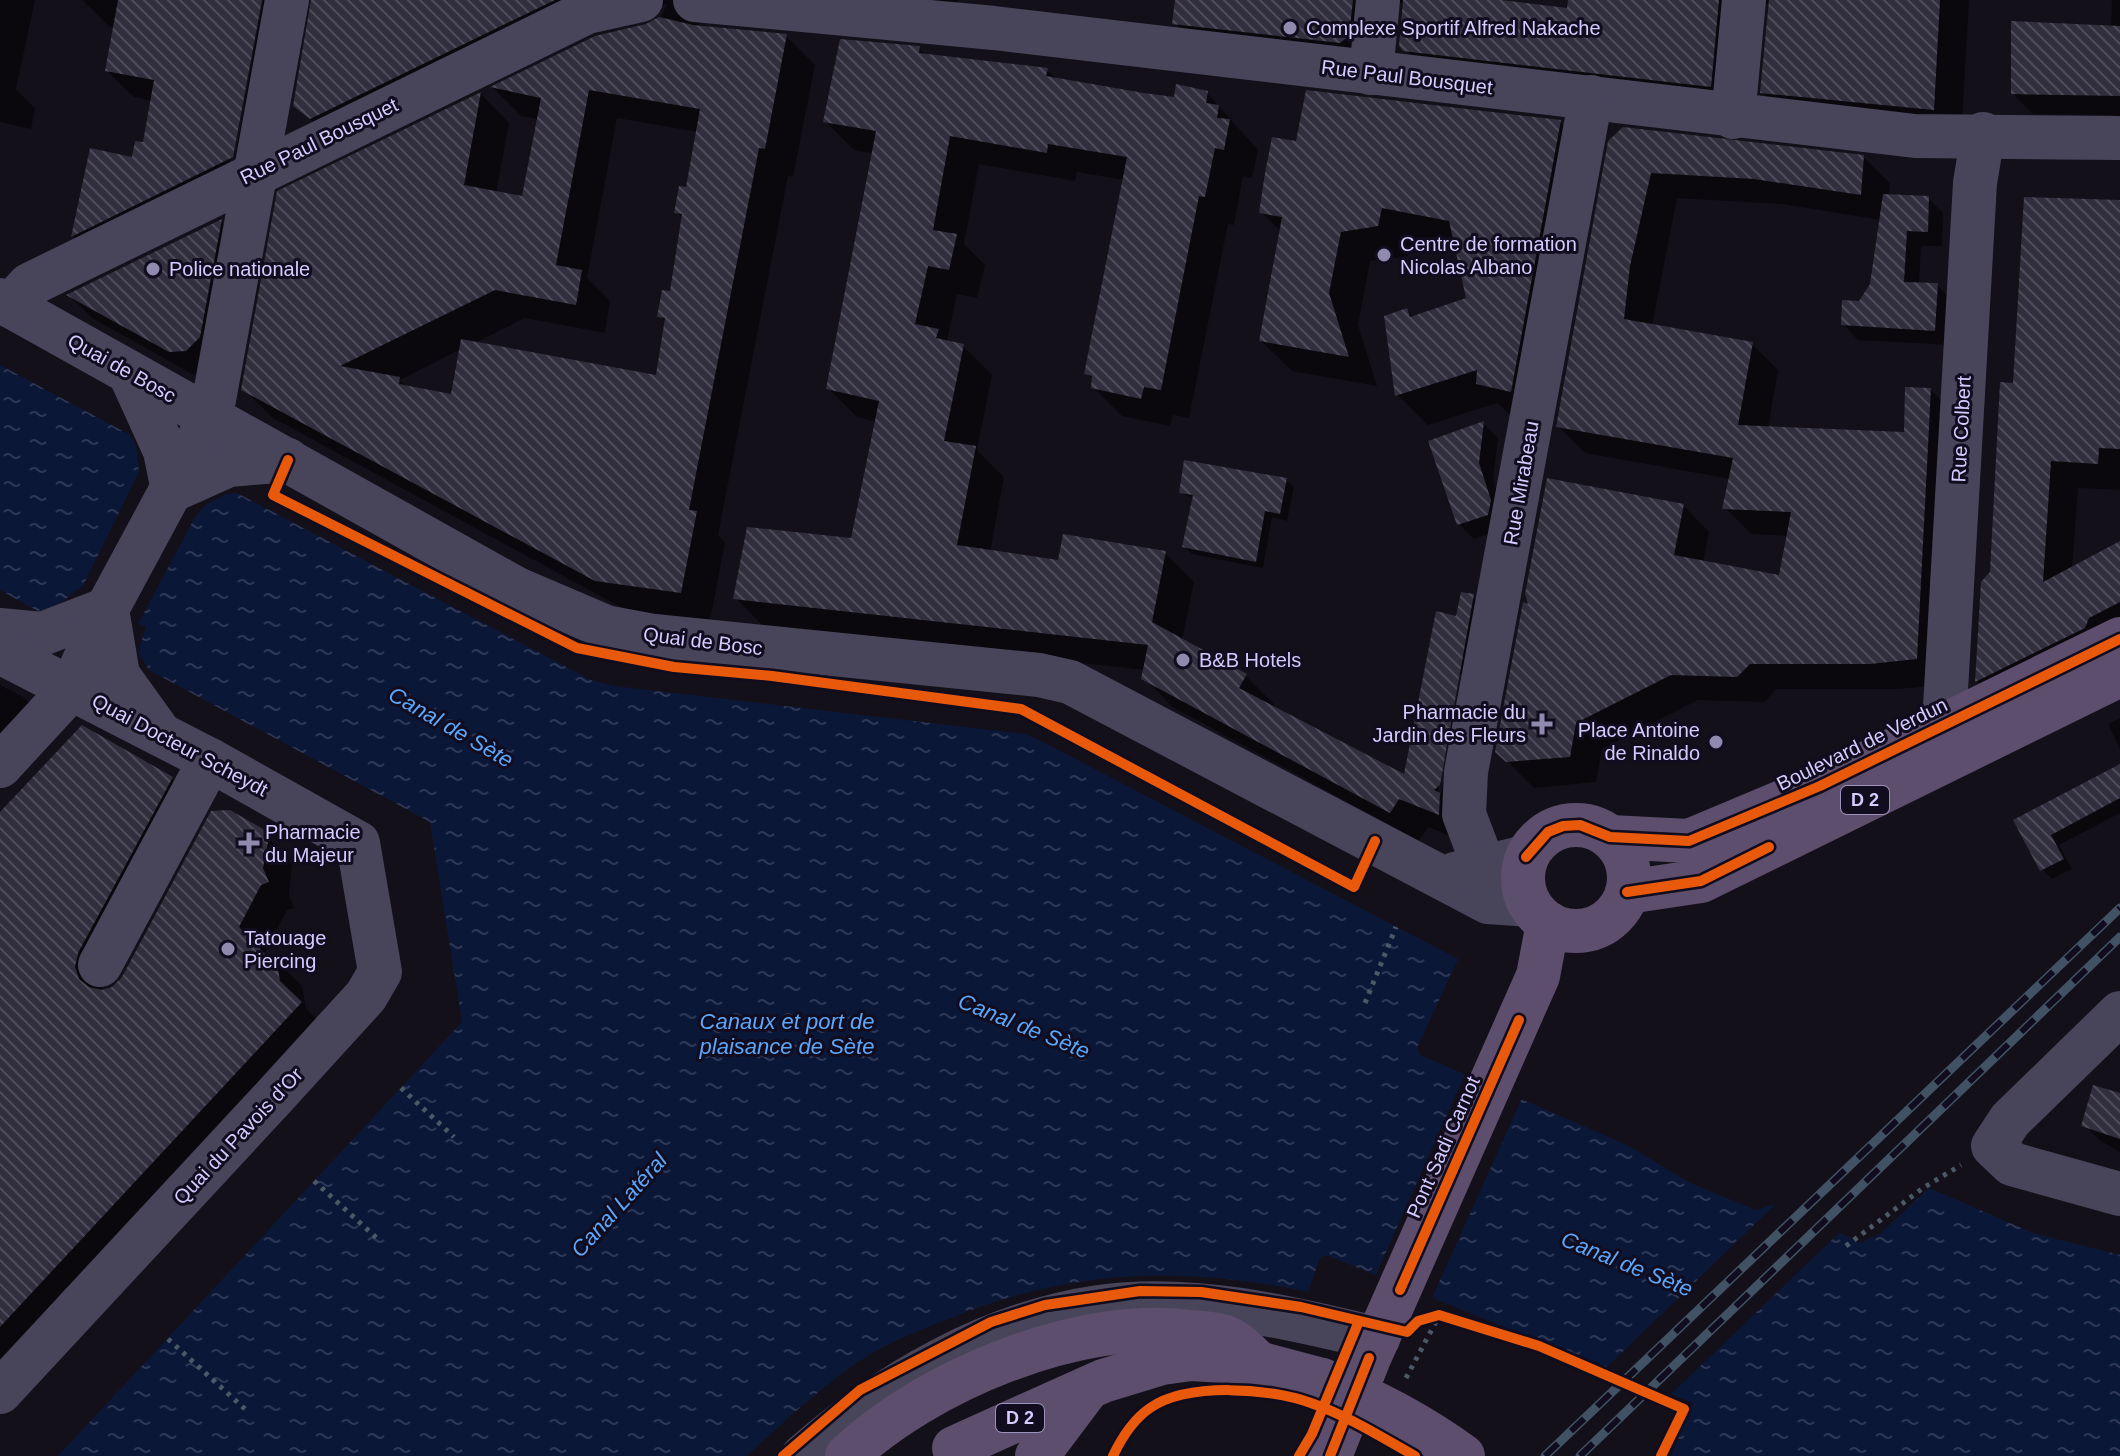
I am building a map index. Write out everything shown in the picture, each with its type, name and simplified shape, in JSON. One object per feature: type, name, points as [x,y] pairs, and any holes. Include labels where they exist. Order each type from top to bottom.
[{"type":"main road","name":"Boulevard de Verdun","points":[[1610,837],[1689,841],[1820,786],[2120,639]]},
{"type":"main road","name":"D 2","points":[[1627,892],[1701,881],[2120,675]]},
{"type":"main road","points":[[1580,825],[1610,837],[1627,862],[1627,892],[1610,918],[1588,929],[1550,920],[1524,890],[1526,857],[1548,832],[1563,826],[1580,825]]},
{"type":"main road","name":"Pont Sadi Carnot","points":[[1330,1456],[1378,1339],[1538,976],[1550,920]]},
{"type":"main road","points":[[847,1456],[937,1393],[1007,1361],[1057,1345],[1122,1332],[1168,1329],[1223,1336],[1258,1363]]},
{"type":"main road","name":"D 2","points":[[952,1453],[1134,1369],[1191,1359],[1258,1363],[1322,1380],[1376,1401],[1422,1425],[1463,1456]]},
{"type":"main road","name":"D 2","points":[[1037,1456],[1087,1390]]},
{"type":"street","points":[[0,766],[72,688],[107,609],[211,416],[287,0]]},
{"type":"street","name":"Rue Paul Bousquet","points":[[5,303],[29,285],[257,171],[587,12],[641,0]]},
{"type":"street","name":"Rue Paul Bousquet","points":[[695,0],[996,14],[1371,73],[1915,136],[1983,134],[2120,138]]},
{"type":"street","points":[[1371,73],[1378,0]]},
{"type":"street","points":[[1733,117],[1744,0]]},
{"type":"street","name":"Rue Mirabeau","points":[[1484,867],[1464,814],[1466,772],[1591,97]]},
{"type":"street","name":"Rue Colbert","points":[[1944,725],[1975,183],[1983,134]]},
{"type":"street","name":"Quai de Bosc","points":[[5,303],[517,589],[606,627],[702,644],[1039,675],[1070,682],[1488,902],[1550,920]]},
{"type":"street","points":[[131,376],[165,451],[173,490]]},
{"type":"street","points":[[173,490],[229,465],[288,460]]},
{"type":"street","points":[[0,630],[42,634],[107,609]]},
{"type":"street","points":[[107,609],[118,675],[159,734]]},
{"type":"street","name":"Quai Docteur Scheydt","points":[[0,652],[210,760],[358,843]]},
{"type":"street","points":[[100,965],[210,760]]},
{"type":"street","name":"Quai du Pavois d'Or","points":[[0,1392],[366,996],[380,972],[358,843]]},
{"type":"street","points":[[1440,877],[1526,857]]},
{"type":"street","points":[[2120,1013],[2010,1120],[1993,1146],[2012,1164],[2120,1194]]},
{"type":"street","points":[[803,1456],[868,1401],[948,1357],[1026,1323],[1101,1307],[1229,1309],[1378,1339]]},
{"type":"path","points":[[1365,1003],[1396,927]]},
{"type":"path","points":[[401,1088],[454,1137]]},
{"type":"path","points":[[1846,1246],[1923,1188],[1993,1146]]},
{"type":"path","points":[[314,1181],[380,1241]]},
{"type":"path","points":[[168,1339],[245,1409]]},
{"type":"water","name":"Canaux et port de plaisance de Sète","points":[[0,365],[130,435],[136,446],[139,472],[206,505],[226,494],[237,493],[591,680],[614,686],[1025,734],[1039,740],[1458,959],[1417,1048],[1420,1055],[1627,1145],[1690,1183],[1756,1210],[1779,1203],[1860,1243],[1881,1233],[1929,1188],[2033,1233],[2120,1255],[2120,1456],[1671,1456],[1693,1403],[1326,1255],[1320,1258],[1308,1292],[1216,1278],[1127,1276],[1040,1289],[996,1302],[915,1332],[869,1355],[815,1395],[747,1456],[58,1456],[462,1022],[430,822],[149,670],[138,652],[146,627],[73,593],[59,604],[38,611],[0,590]]},
{"type":"pier","points":[[139,472],[206,505],[196,515],[138,624],[73,593],[83,586]]},
{"type":"pier","points":[[1466,1072],[1522,1098],[1431,1300],[1375,1277]]},
{"type":"pier","points":[[1781,1199],[1842,1230],[1668,1397],[1603,1371]]},
{"type":"building","points":[[118,0],[262,0],[233,157],[71,237],[90,148],[132,157],[135,141],[143,142],[154,80],[105,71]]},
{"type":"building","points":[[311,0],[555,0],[310,119],[293,106]]},
{"type":"building","name":"Complexe Sportif Alfred Nakache","points":[[1175,0],[1353,0],[1349,36],[1340,43],[1172,24]]},
{"type":"building","points":[[1403,0],[1501,0],[1567,8],[1568,0],[1719,0],[1711,87],[1403,51],[1399,46]]},
{"type":"building","points":[[1769,0],[1940,0],[1934,110],[1760,93]]},
{"type":"building","points":[[659,17],[693,25],[787,34],[765,149],[759,148],[689,510],[697,511],[681,593],[595,581],[241,390],[277,191],[481,92],[464,185],[522,196],[541,98],[490,87],[595,36],[646,24]],"holes":[[[589,90],[700,109],[686,187],[679,186],[674,213],[682,214],[670,291],[662,290],[657,317],[665,318],[656,375],[461,339],[451,394],[399,384],[400,377],[340,366],[495,290],[576,305],[582,270],[556,265]]]},
{"type":"building","points":[[2011,21],[2120,26],[2120,96],[2011,94]]},
{"type":"building","points":[[840,39],[920,46],[919,53],[1048,68],[1046,76],[1144,93],[1174,97],[1176,84],[1208,91],[1206,103],[1219,105],[1217,118],[1230,119],[1224,150],[1215,148],[1205,197],[1199,196],[1161,390],[1144,387],[1141,399],[1091,388],[1092,376],[1084,374],[1127,157],[1048,144],[1047,153],[950,136],[933,230],[957,234],[949,270],[928,266],[915,324],[939,329],[936,338],[964,344],[944,441],[976,446],[957,545],[1058,560],[1063,534],[1166,551],[1152,622],[1247,674],[1239,688],[1404,774],[1436,611],[1456,616],[1461,592],[1474,594],[1440,785],[1434,790],[1440,793],[1439,815],[1399,799],[1390,813],[1141,679],[1148,645],[733,599],[747,527],[851,538],[879,401],[826,389],[876,131],[823,122]]},
{"type":"building","points":[[1306,90],[1561,120],[1511,392],[1476,384],[1477,370],[1395,396],[1384,316],[1407,308],[1410,317],[1466,298],[1449,221],[1382,208],[1378,226],[1341,232],[1329,293],[1349,357],[1259,341],[1282,217],[1259,213],[1265,173],[1272,137],[1296,141]]},
{"type":"building","points":[[1623,127],[1864,155],[1861,195],[1754,179],[1651,173],[1630,266],[1624,319],[1753,342],[1738,425],[1904,432],[1905,387],[1931,388],[1917,659],[1870,664],[1750,664],[1737,677],[1671,675],[1576,723],[1570,757],[1506,762],[1495,752],[1523,602],[1528,604],[1525,594],[1547,478],[1684,504],[1674,555],[1779,575],[1791,512],[1722,509],[1733,458],[1556,427],[1608,141]]},
{"type":"building","points":[[1883,194],[1929,196],[1928,232],[1907,231],[1904,282],[1938,283],[1935,331],[1841,325],[1842,300],[1859,301],[1870,284]]},
{"type":"building","points":[[2024,197],[2120,200],[2120,449],[2099,448],[2098,464],[2051,461],[2043,582],[2120,541],[2120,602],[2089,618],[2085,628],[1975,682],[1981,582],[1990,572],[2000,382],[2013,383]]},
{"type":"building","name":"Police nationale","points":[[222,219],[200,337],[186,351],[169,352],[66,295]]},
{"type":"building","points":[[1484,421],[1479,463],[1491,500],[1488,515],[1457,525],[1428,441]]},
{"type":"building","points":[[1184,460],[1287,478],[1280,514],[1265,511],[1256,562],[1182,547],[1193,495],[1179,493]]},
{"type":"building","points":[[82,725],[173,777],[78,953],[75,967],[79,979],[89,987],[102,990],[112,987],[122,977],[211,811],[230,810],[263,829],[268,842],[263,868],[269,882],[261,885],[239,927],[269,958],[276,957],[280,981],[302,1002],[0,1327],[0,812]]},
{"type":"building","points":[[2120,764],[2120,798],[2051,835],[2064,859],[2040,871],[2013,820]]},
{"type":"building","points":[[2093,1085],[2120,1093],[2120,1139],[2081,1126]]},
{"type":"railway","points":[[1545,1456],[2120,908]]},
{"type":"railway","points":[[1580,1456],[2120,937]]},
{"type":"cycle path","points":[[288,460],[273,495],[577,648],[674,667],[772,676],[1021,709],[1354,887],[1375,841]]},
{"type":"cycle path","points":[[1526,857],[1548,832],[1563,826],[1580,825],[1610,837],[1689,841],[1820,786],[2120,639]]},
{"type":"cycle path","points":[[1627,892],[1701,881],[1769,847]]},
{"type":"cycle path","points":[[1400,1290],[1519,1020]]},
{"type":"cycle path","points":[[783,1456],[860,1390],[991,1322],[1045,1305],[1140,1291],[1201,1292],[1301,1307],[1407,1332],[1418,1321],[1439,1315],[1539,1346],[1684,1409],[1661,1456]]},
{"type":"cycle path","points":[[1299,1456],[1312,1434],[1359,1321]]},
{"type":"cycle path","points":[[1330,1456],[1369,1358]]},
{"type":"cycle path","points":[[1113,1456],[1128,1430],[1150,1408],[1185,1394],[1229,1390],[1274,1394],[1311,1403],[1351,1420],[1415,1456]]},
{"type":"place","name":"Complexe Sportif Alfred Nakache","points":[[1290,28]]},
{"type":"place","name":"Centre de formation Nicolas Albano","points":[[1384,255]]},
{"type":"place","name":"Police nationale","points":[[153,269]]},
{"type":"place","name":"B&B Hotels","points":[[1183,660]]},
{"type":"place","name":"Pharmacie du Jardin des Fleurs","points":[[1542,724]]},
{"type":"place","name":"Place Antoine de Rinaldo","points":[[1716,742]]},
{"type":"place","name":"Pharmacie du Majeur","points":[[249,843]]},
{"type":"place","name":"Tatouage Piercing","points":[[228,949]]},
{"type":"water label","name":"Canal de Sète","points":[[451,727]]},
{"type":"water label","name":"Canal de Sète","points":[[1024,1026]]},
{"type":"water label","name":"Canal Latéral","points":[[619,1205]]},
{"type":"water label","name":"Canal de Sète","points":[[1627,1264]]}]
